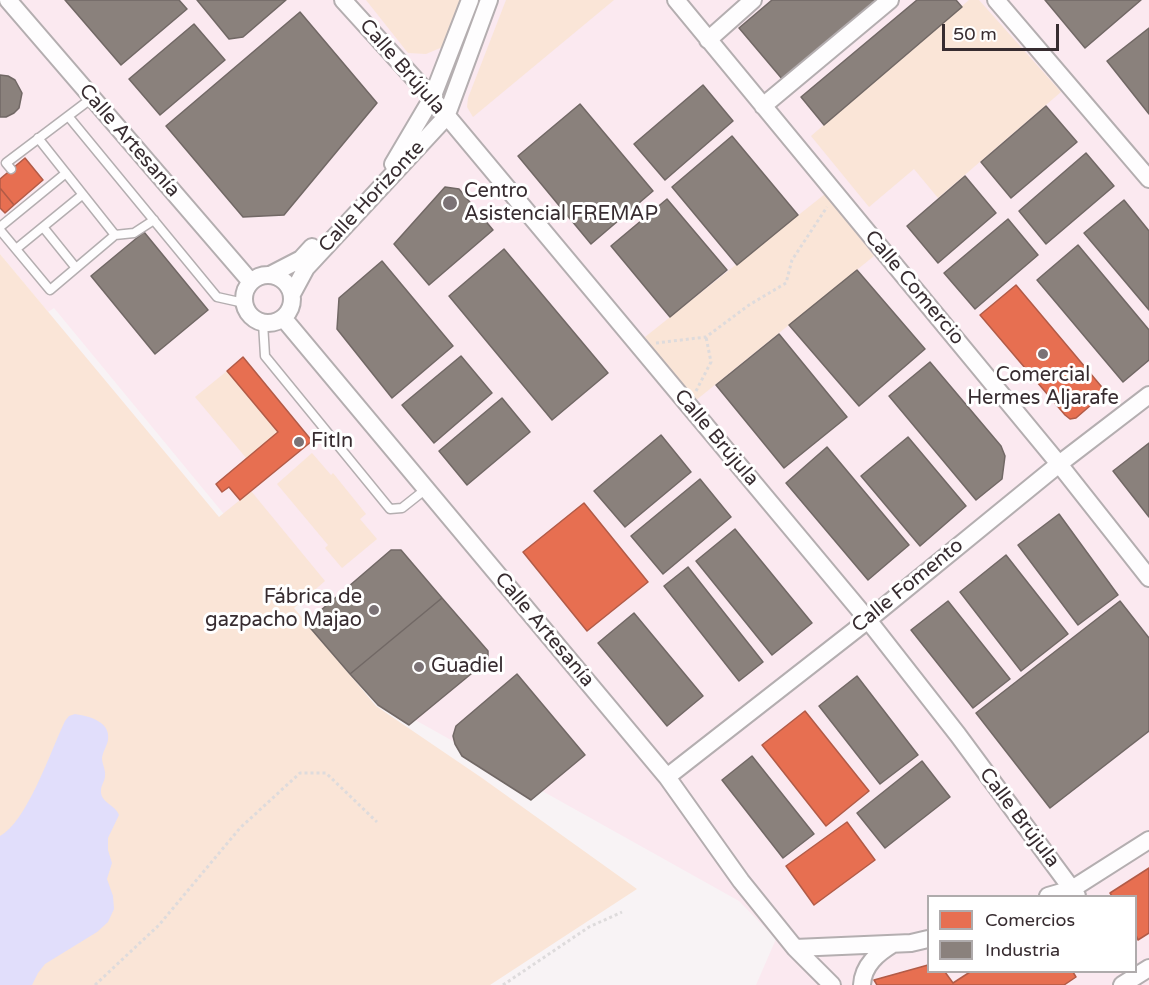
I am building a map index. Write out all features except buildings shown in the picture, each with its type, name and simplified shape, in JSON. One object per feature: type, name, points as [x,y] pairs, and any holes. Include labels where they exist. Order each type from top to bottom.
[{"type":"street","name":"Calle Artesanía","points":[[8,0],[251,282]]},
{"type":"street","name":"Calle Brújula","points":[[343,0],[432,98],[868,620],[958,735],[1075,893]]},
{"type":"street","name":"Calle Horizonte","points":[[270,275],[301,259],[391,166],[432,98],[470,0]]},
{"type":"street","name":"Calle Horizonte","points":[[292,294],[306,268],[446,117],[489,0]]},
{"type":"street","name":"Calle Comercio","points":[[676,0],[1059,464],[1149,578]]},
{"type":"street","points":[[708,40],[753,0]]},
{"type":"street","points":[[763,106],[890,0]]},
{"type":"street","points":[[996,0],[1149,179]]},
{"type":"street","points":[[263,275],[270,275],[284,281],[292,294],[292,308],[284,319],[276,323],[263,323],[253,319],[248,313],[244,303],[246,289],[251,282],[263,275]]},
{"type":"street","name":"Calle Artesanía","points":[[284,319],[667,777],[741,881],[795,948],[832,985]]},
{"type":"street","name":"Calle Fomento","points":[[667,777],[868,620],[1059,464],[1149,395]]},
{"type":"street","points":[[1075,893],[1149,840]]},
{"type":"street","points":[[795,948],[894,944],[927,939]]},
{"type":"street","points":[[862,985],[862,978],[875,956],[894,944]]},
{"type":"street","points":[[1129,980],[1149,968]]},
{"type":"lane","points":[[6,167],[38,138],[92,98]]},
{"type":"lane","points":[[68,116],[217,297],[244,303]]},
{"type":"lane","points":[[38,138],[115,235]]},
{"type":"lane","points":[[66,173],[32,195],[0,228],[50,290],[115,235],[134,233],[154,220]]},
{"type":"lane","points":[[16,249],[82,195]]},
{"type":"lane","points":[[43,227],[76,268]]},
{"type":"lane","points":[[263,323],[265,356],[390,508],[402,508],[426,489]]},
{"type":"path","points":[[637,345],[706,338],[749,305],[786,283],[792,260],[835,193]]},
{"type":"path","points":[[689,406],[711,362],[706,338]]},
{"type":"path","points":[[95,985],[159,925],[240,828],[300,773],[326,773],[377,822]]},
{"type":"path","points":[[503,985],[589,927],[622,912]]},
{"type":"shaded area","points":[[0,0],[1149,0],[1149,985],[756,985],[776,939],[739,901],[383,702],[54,308],[48,312],[0,254]]},
{"type":"shaded area","points":[[366,0],[463,0],[445,46],[426,54],[408,53]]},
{"type":"shaded area","points":[[506,0],[614,0],[473,117],[467,107],[468,98]]},
{"type":"shaded area","points":[[969,0],[979,0],[1061,92],[938,198],[914,169],[869,207],[811,136]]},
{"type":"shaded area","points":[[825,194],[874,256],[695,401],[645,337]]},
{"type":"shaded area","points":[[0,254],[219,517],[251,491],[325,581],[294,608],[376,706],[482,778],[637,889],[490,985],[0,985]]},
{"type":"shaded area","points":[[227,371],[278,432],[247,459],[195,397]]},
{"type":"shaded area","points":[[312,453],[331,475],[333,473],[366,514],[360,519],[377,539],[342,568],[325,548],[328,545],[277,484]]},
{"type":"shaded area","points":[[75,714],[98,721],[106,728],[108,734],[102,758],[105,778],[101,794],[119,815],[108,838],[108,850],[112,863],[107,879],[113,896],[114,909],[108,922],[97,932],[45,964],[32,985],[0,985],[0,836],[20,816],[65,721],[69,716]]},
{"type":"place","name":"Centro Asistencial FREMAP","points":[[450,203]]},
{"type":"place","name":"Comercial Hermes Aljarafe","points":[[1043,354]]},
{"type":"place","name":"FitIn","points":[[299,442]]},
{"type":"place","name":"Fábrica de gazpacho Majao","points":[[374,610]]},
{"type":"place","name":"Guadiel","points":[[419,667]]}]
